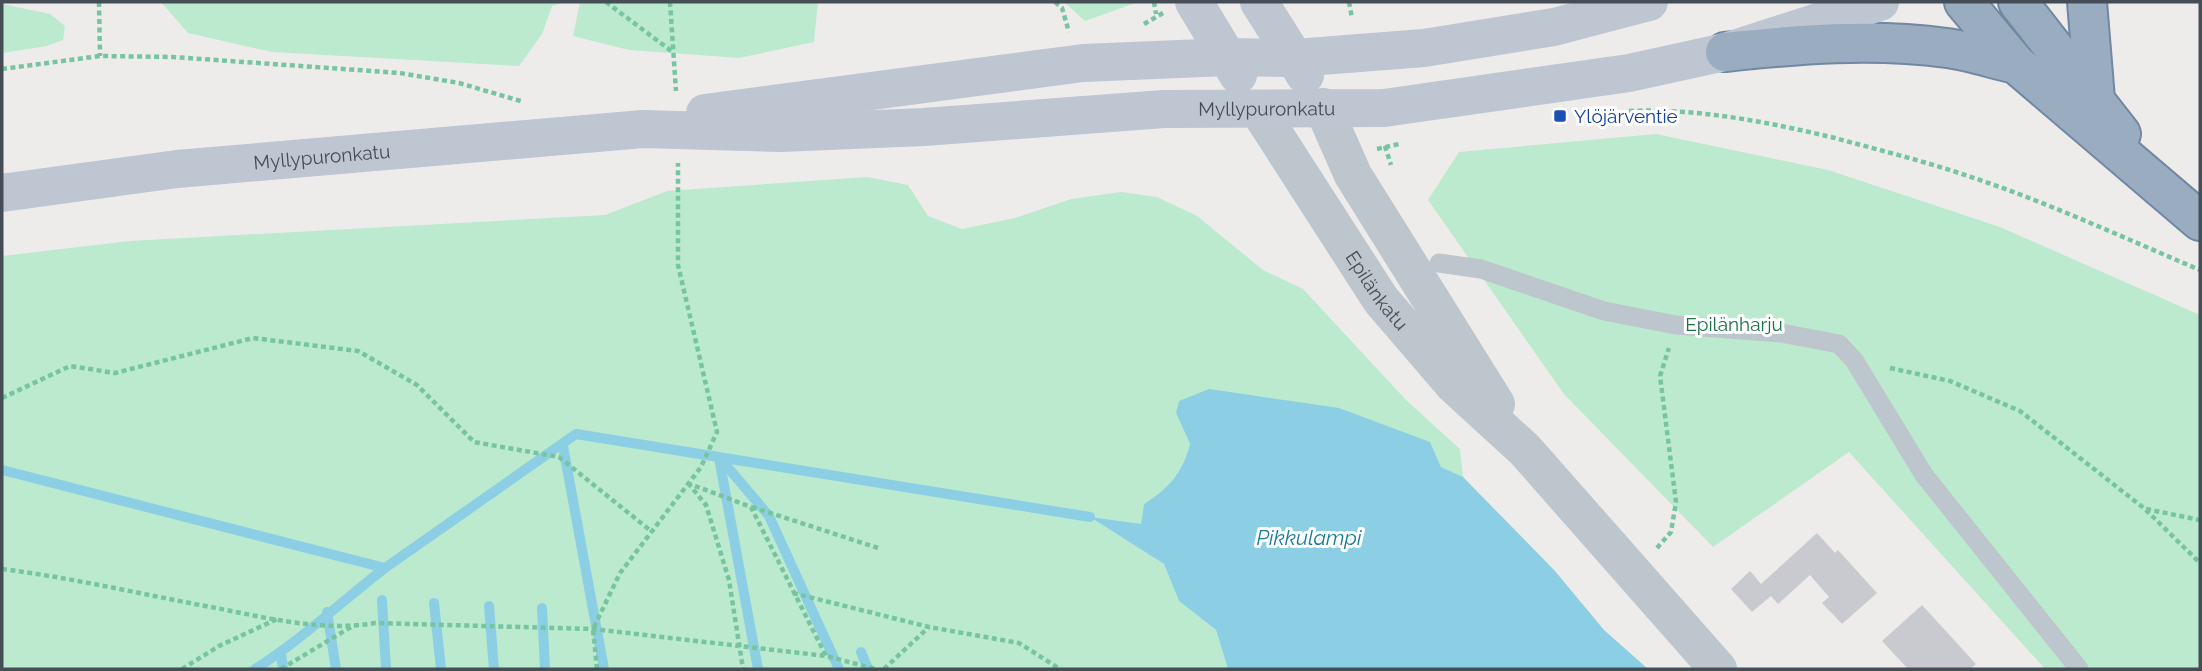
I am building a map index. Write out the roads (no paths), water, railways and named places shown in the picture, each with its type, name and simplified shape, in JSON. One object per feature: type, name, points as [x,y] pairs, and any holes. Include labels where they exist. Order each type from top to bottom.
[{"type":"highway","points":[[1964,2],[2016,65],[2200,221]]},
{"type":"highway","points":[[2018,2],[2095,99],[2162,190]]},
{"type":"highway","points":[[2087,2],[2095,99]]},
{"type":"highway","points":[[1725,52],[1825,41],[1879,41],[1950,48],[2016,65]]},
{"type":"main road","points":[[1194,2],[1258,109]]},
{"type":"main road","points":[[1259,2],[1296,58],[1322,107]]},
{"type":"main road","name":"Myllypuronkatu","points":[[2,193],[671,108],[1083,63],[1227,57],[1296,58],[1454,44],[1554,27],[1649,2]]},
{"type":"main road","name":"Myllypuronkatu","points":[[671,108],[781,133],[924,127],[1164,109],[1384,108],[1553,86],[1725,52],[1880,2]]},
{"type":"street","name":"Epilänkatu","points":[[1322,107],[1353,175],[1525,450]]},
{"type":"street","name":"Epilänkatu","points":[[1258,109],[1288,161],[1381,300],[1454,385],[1525,450],[1718,669]]},
{"type":"lane","points":[[1439,263],[1481,269],[1604,311],[1676,326],[1781,333],[1839,344],[1854,360],[1924,474],[2079,669]]},
{"type":"water","name":"Pikkulampi","points":[[1209,389],[1339,408],[1430,442],[1441,467],[1463,477],[1555,571],[1604,630],[1648,669],[1228,669],[1216,630],[1179,601],[1164,564],[1090,517],[1141,524],[1144,504],[1173,479],[1190,444],[1176,413],[1179,401]]},
{"type":"waterway","points":[[2,470],[385,568],[576,434],[1090,517]]},
{"type":"waterway","points":[[563,446],[604,669]]},
{"type":"waterway","points":[[719,457],[769,516],[839,669]]},
{"type":"waterway","points":[[719,458],[758,669]]},
{"type":"waterway","points":[[255,669],[305,633],[385,568]]},
{"type":"waterway","points":[[382,600],[386,669]]},
{"type":"waterway","points":[[434,603],[441,669]]},
{"type":"waterway","points":[[489,606],[494,669]]},
{"type":"waterway","points":[[542,608],[545,669]]},
{"type":"waterway","points":[[327,612],[336,669]]},
{"type":"waterway","points":[[861,652],[868,669]]},
{"type":"waterway","points":[[281,653],[283,669]]},
{"type":"place","name":"Ylöjärventie","points":[[1560,116]]},
{"type":"park label","name":"Epilänharju","points":[[1734,324]]}]
